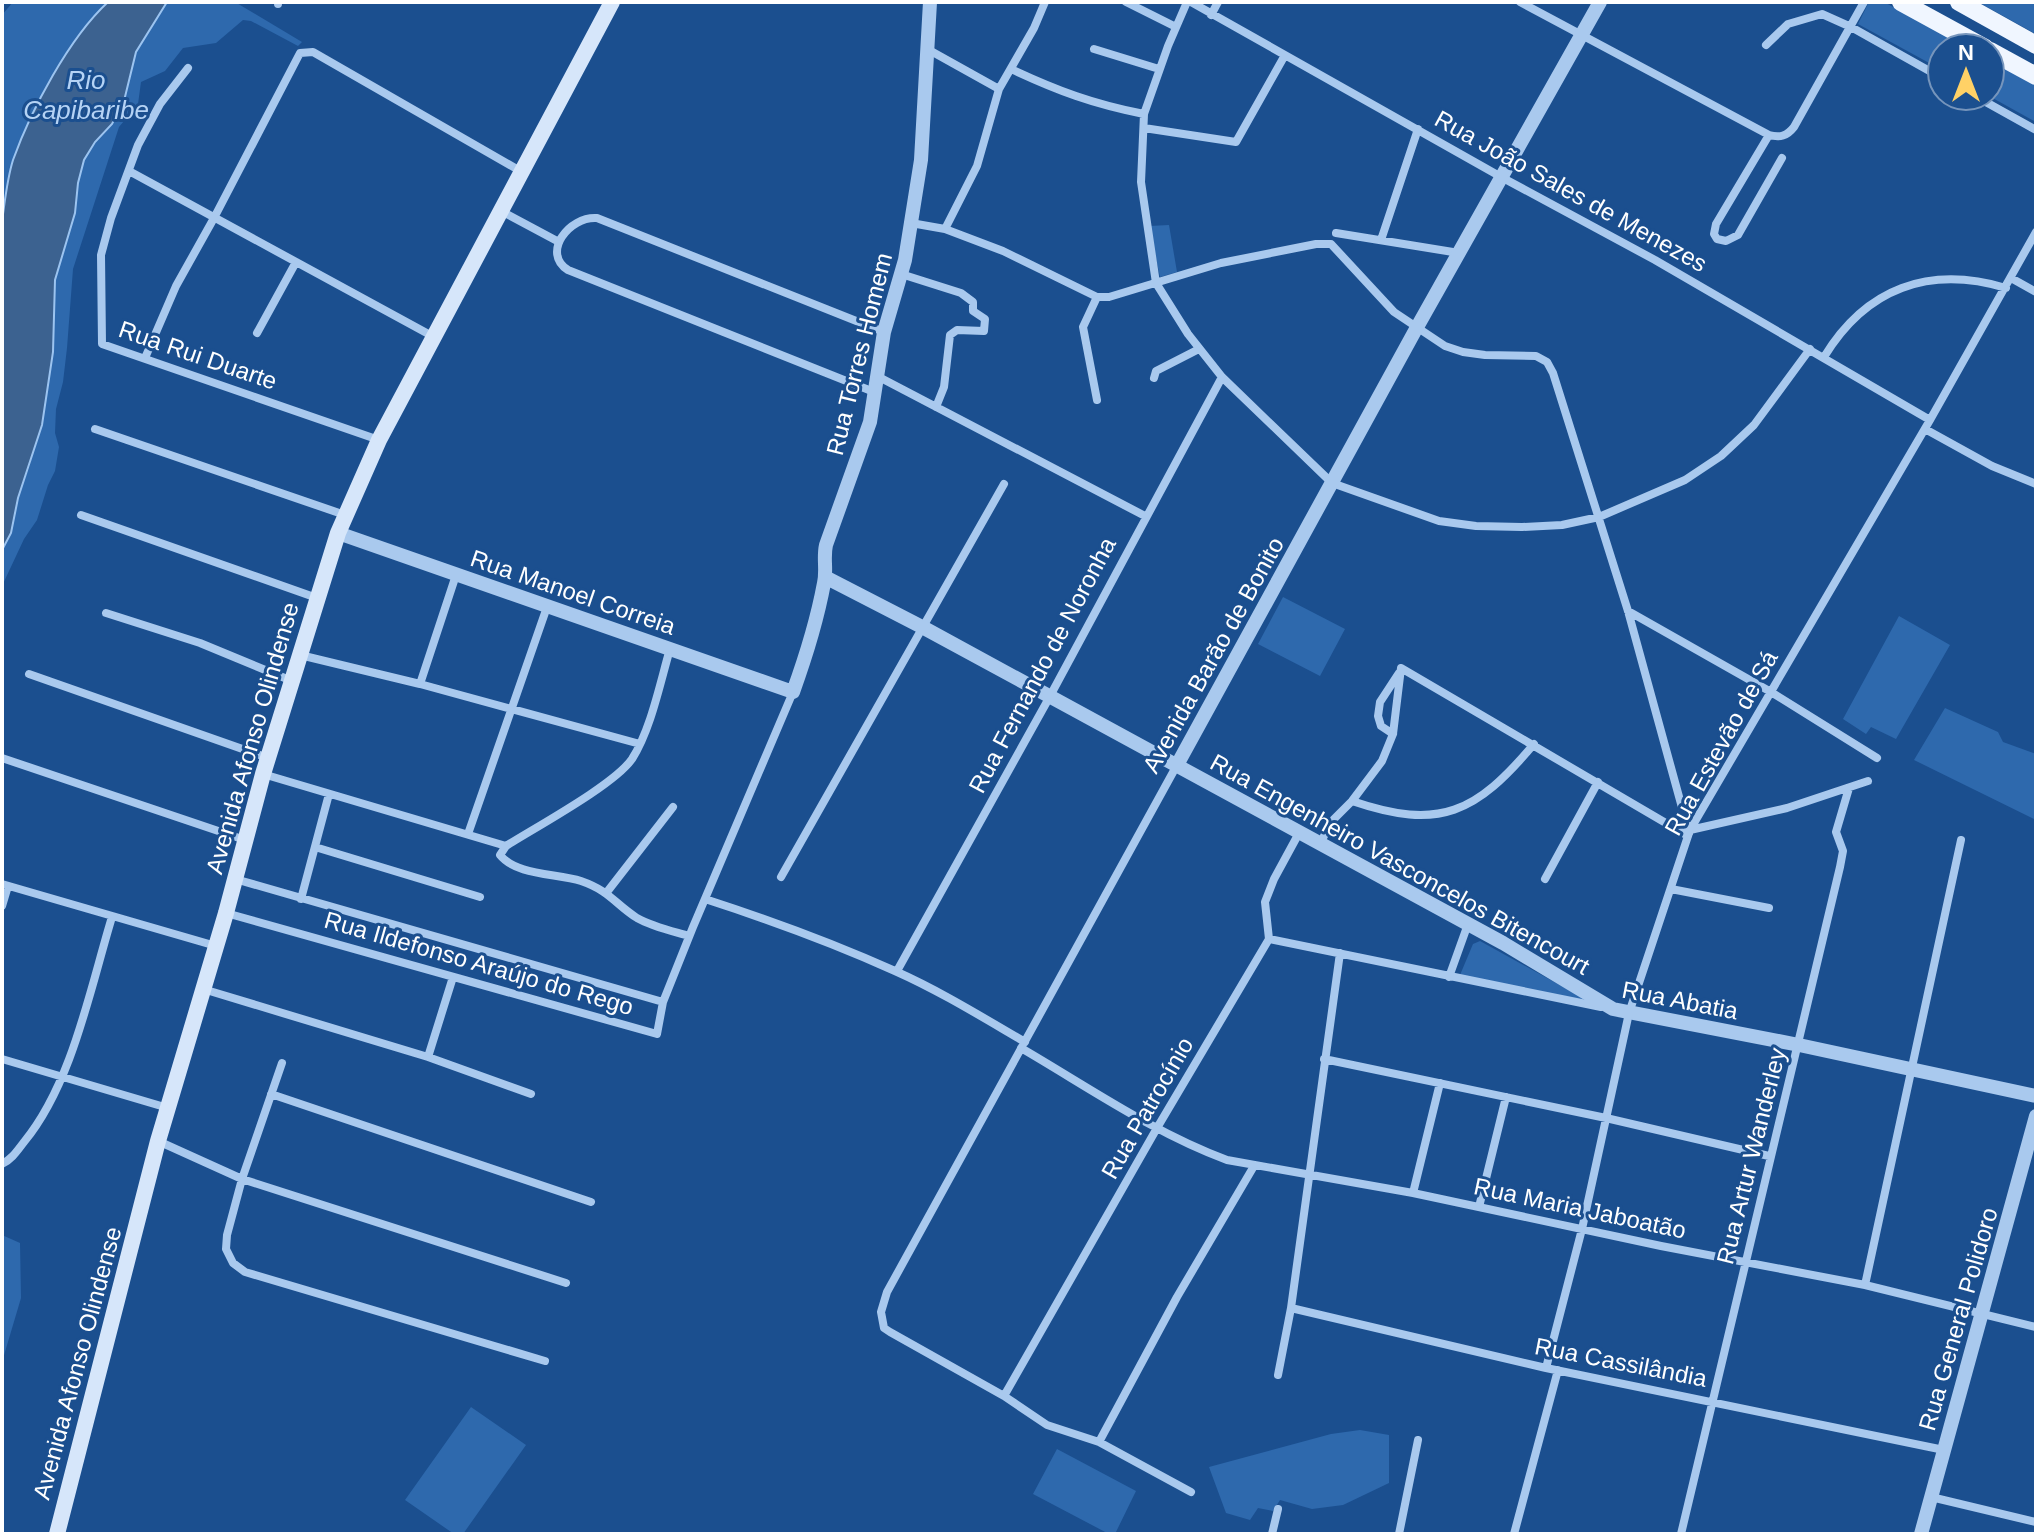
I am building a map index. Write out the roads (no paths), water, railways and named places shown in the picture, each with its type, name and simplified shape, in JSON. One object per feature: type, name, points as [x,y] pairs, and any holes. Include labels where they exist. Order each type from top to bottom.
[{"type":"main road","name":"Avenida Afonso Olindense","points":[[57,1534],[158,1141],[266,766],[338,533],[379,440],[612,2]]},
{"type":"main road","points":[[1901,2],[1956,32]]},
{"type":"main road","points":[[1959,2],[2036,45]]},
{"type":"main road","points":[[2006,60],[2036,76]]},
{"type":"street","name":"Rua Torres Homem","points":[[691,931],[793,692],[813,635],[825,577],[823,555],[870,422],[884,332],[901,274],[921,160],[930,2]]},
{"type":"street","points":[[945,229],[977,166],[999,89],[1045,2]]},
{"type":"street","points":[[1126,2],[1176,27]]},
{"type":"street","points":[[1189,2],[1159,69],[1144,114],[1141,182],[1156,283],[1199,349],[1222,377],[1332,483],[1410,512],[1452,523],[1522,527],[1562,525],[1599,517],[1685,480],[1721,456],[1754,425],[1810,349]]},
{"type":"street","name":"Rua João Sales de Menezes","points":[[1189,2],[1655,260],[1930,420]]},
{"type":"street","points":[[1211,15],[1218,2]]},
{"type":"street","points":[[1520,2],[1769,135],[1782,136],[1794,127],[1864,2]]},
{"type":"street","name":"Avenida Barão de Bonito","points":[[1004,1396],[884,1328],[881,1312],[887,1292],[1416,329],[1600,2]]},
{"type":"street","points":[[1766,45],[1788,24],[1822,14],[1926,69]]},
{"type":"street","points":[[1094,49],[1159,69]]},
{"type":"street","points":[[929,50],[999,89]]},
{"type":"street","points":[[145,358],[176,286],[297,55],[304,51],[313,52],[523,172]]},
{"type":"street","points":[[1144,128],[1236,142],[1285,55]]},
{"type":"street","name":"Rua Rui Duarte","points":[[188,68],[160,104],[138,145],[111,218],[101,255],[102,344],[379,440]]},
{"type":"street","points":[[1011,69],[1067,95],[1144,114]]},
{"type":"street","points":[[2004,112],[2036,130]]},
{"type":"street","points":[[1381,240],[1418,129]]},
{"type":"street","points":[[1769,135],[1716,224],[1714,234],[1717,239],[1726,241],[1738,235],[1782,158]]},
{"type":"street","points":[[129,171],[434,337]]},
{"type":"street","points":[[503,212],[559,242]]},
{"type":"street","points":[[874,392],[568,270],[557,259],[559,242],[574,222],[581,218],[597,218],[884,332]]},
{"type":"street","points":[[911,223],[945,229],[1003,251],[1097,297],[1109,297],[1221,263],[1269,252],[1316,244],[1335,246],[1376,295],[1416,329],[1445,346],[1463,352],[1531,355],[1547,362],[1628,611],[1689,833]]},
{"type":"street","name":"Rua Estevão de Sá","points":[[1546,1368],[1582,1229],[1629,1013],[1689,833],[2036,232]]},
{"type":"street","points":[[1336,233],[1460,253]]},
{"type":"street","points":[[257,333],[296,262]]},
{"type":"street","points":[[901,274],[964,294],[973,302],[973,311],[985,319],[984,331],[957,330],[950,335],[944,387],[936,407]]},
{"type":"street","points":[[1824,357],[1851,319],[1890,292],[1912,283],[1959,278],[2006,288]]},
{"type":"street","points":[[2011,278],[2036,292]]},
{"type":"street","points":[[1097,297],[1083,327],[1097,400]]},
{"type":"street","points":[[1154,378],[1156,371],[1199,349]]},
{"type":"street","points":[[877,376],[1145,516]]},
{"type":"street","name":"Rua Fernando de Noronha","points":[[897,971],[1222,377]]},
{"type":"street","points":[[95,429],[345,515]]},
{"type":"street","points":[[1925,429],[1992,466],[2036,484]]},
{"type":"street","points":[[781,877],[1004,484]]},
{"type":"street","points":[[81,515],[318,598]]},
{"type":"street","name":"Rua Manoel Correia","points":[[338,533],[793,692]]},
{"type":"street","points":[[420,684],[456,575]]},
{"type":"street","name":"Rua Engenheiro Vasconcelos Bitencourt","points":[[825,577],[1468,924],[1613,1009]]},
{"type":"street","points":[[468,834],[547,607]]},
{"type":"street","points":[[1628,611],[1771,692],[1877,758]]},
{"type":"street","points":[[106,613],[200,643],[293,681]]},
{"type":"street","points":[[670,649],[640,744],[624,769],[506,846],[500,855],[509,862],[581,881],[607,892],[639,919],[655,927],[691,931]]},
{"type":"street","points":[[300,655],[640,744]]},
{"type":"street","points":[[1393,734],[1381,726],[1378,710],[1400,670]]},
{"type":"street","points":[[1320,844],[1331,822],[1352,801],[1382,761],[1393,734],[1400,670]]},
{"type":"street","points":[[1400,670],[1689,833],[1787,808],[1868,781]]},
{"type":"street","points":[[29,674],[266,766],[329,794],[506,846]]},
{"type":"street","points":[[1352,801],[1402,814],[1427,815],[1453,810],[1479,799],[1506,778],[1534,744]]},
{"type":"street","points":[[2,758],[246,840]]},
{"type":"street","points":[[1545,879],[1598,782]]},
{"type":"street","name":"Rua Artur Wanderley","points":[[1681,1534],[1840,867],[1842,846],[1836,832],[1849,788]]},
{"type":"street","points":[[301,899],[329,794]]},
{"type":"street","points":[[607,892],[673,807]]},
{"type":"street","points":[[1269,939],[1265,918],[1269,890],[1299,833]]},
{"type":"street","points":[[1865,1285],[1961,840]]},
{"type":"street","points":[[315,847],[480,897]]},
{"type":"street","points":[[235,879],[663,1002]]},
{"type":"street","points":[[2,906],[5,885],[216,946]]},
{"type":"street","points":[[1671,889],[1769,908]]},
{"type":"street","name":"Rua Maria Jaboatão","points":[[705,899],[800,931],[897,971],[954,1000],[1157,1128],[1201,1150],[1254,1166],[1413,1193],[1865,1285],[2036,1327]]},
{"type":"street","name":"Rua Ildefonso Araújo do Rego","points":[[226,913],[657,1034],[663,1002],[691,931]]},
{"type":"street","points":[[2,1164],[11,1159],[39,1124],[64,1076],[112,917]]},
{"type":"street","points":[[1449,977],[1468,924]]},
{"type":"street","name":"Rua Abatia","points":[[1269,939],[1799,1045],[2036,1096]]},
{"type":"street","name":"Rua Patrocínio","points":[[1004,1396],[1269,939]]},
{"type":"street","points":[[1278,1375],[1291,1308],[1340,953]]},
{"type":"street","points":[[428,1057],[453,977]]},
{"type":"street","points":[[203,988],[428,1057],[531,1094]]},
{"type":"street","points":[[2,1059],[168,1108]]},
{"type":"street","points":[[1324,1059],[1606,1118],[1769,1156]]},
{"type":"street","points":[[282,1063],[242,1179],[227,1235],[226,1249],[233,1263],[245,1272],[545,1361]]},
{"type":"street","points":[[1413,1193],[1440,1083]]},
{"type":"street","points":[[271,1094],[591,1202]]},
{"type":"street","points":[[1479,1207],[1506,1097]]},
{"type":"street","name":"Rua General Polidoro","points":[[1921,1534],[2036,1116]]},
{"type":"street","points":[[158,1141],[242,1179],[566,1283]]},
{"type":"street","points":[[1099,1442],[1177,1297],[1254,1166]]},
{"type":"street","name":"Rua Cassilândia","points":[[1291,1308],[1546,1368],[1944,1450]]},
{"type":"street","points":[[1514,1534],[1558,1370]]},
{"type":"street","points":[[1004,1396],[1047,1425],[1099,1442],[1191,1492]]},
{"type":"street","points":[[1399,1534],[1418,1440]]},
{"type":"street","points":[[1931,1497],[2036,1522]]},
{"type":"street","points":[[1272,1534],[1278,1509]]},
{"type":"water","name":"Rio Capibaribe","points":[[108,2],[167,2],[136,52],[124,101],[112,124],[84,160],[75,213],[55,280],[53,352],[42,425],[18,498],[11,533],[2,550],[2,221],[8,182],[21,140],[53,76],[79,35]]}]
